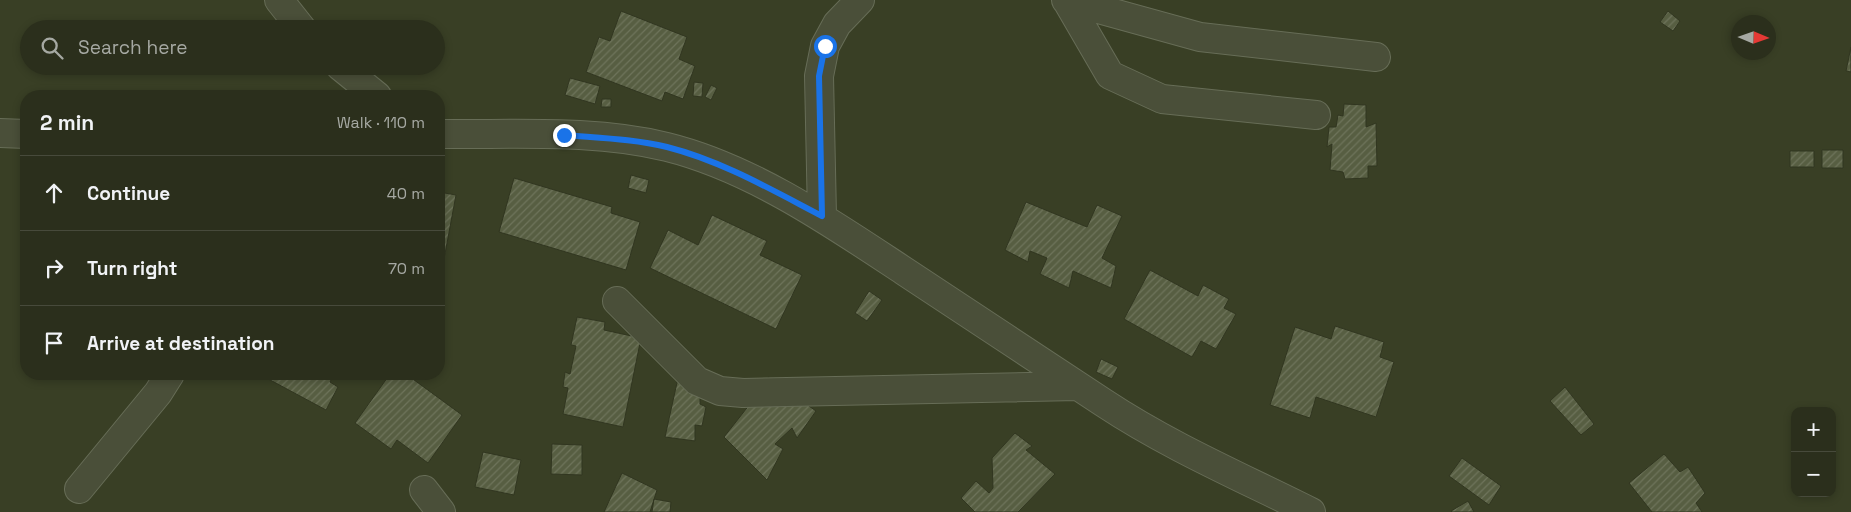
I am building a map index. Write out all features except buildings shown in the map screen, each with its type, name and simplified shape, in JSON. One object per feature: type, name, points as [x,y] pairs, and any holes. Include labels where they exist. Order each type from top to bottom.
[{"type":"street","points":[[279,0],[295,20]]},
{"type":"street","points":[[822,216],[819,76],[825,46],[837,24],[860,0]]},
{"type":"street","points":[[1067,0],[1200,37],[1376,57]]},
{"type":"street","points":[[1067,0],[1110,75],[1162,99],[1316,115]]},
{"type":"street","points":[[351,75],[369,90]]},
{"type":"street","points":[[0,133],[20,134]]},
{"type":"street","points":[[445,134],[564,135],[627,140],[668,148],[708,161],[750,178],[822,216],[1078,386],[1165,440],[1311,512]]},
{"type":"street","points":[[617,301],[697,381],[720,390],[743,393],[1078,386]]},
{"type":"street","points":[[79,489],[158,393],[166,380]]},
{"type":"street","points":[[424,490],[441,512]]},
{"type":"route","points":[[564,135],[627,140],[668,148],[708,161],[750,178],[822,216],[819,76],[825,46]]}]
